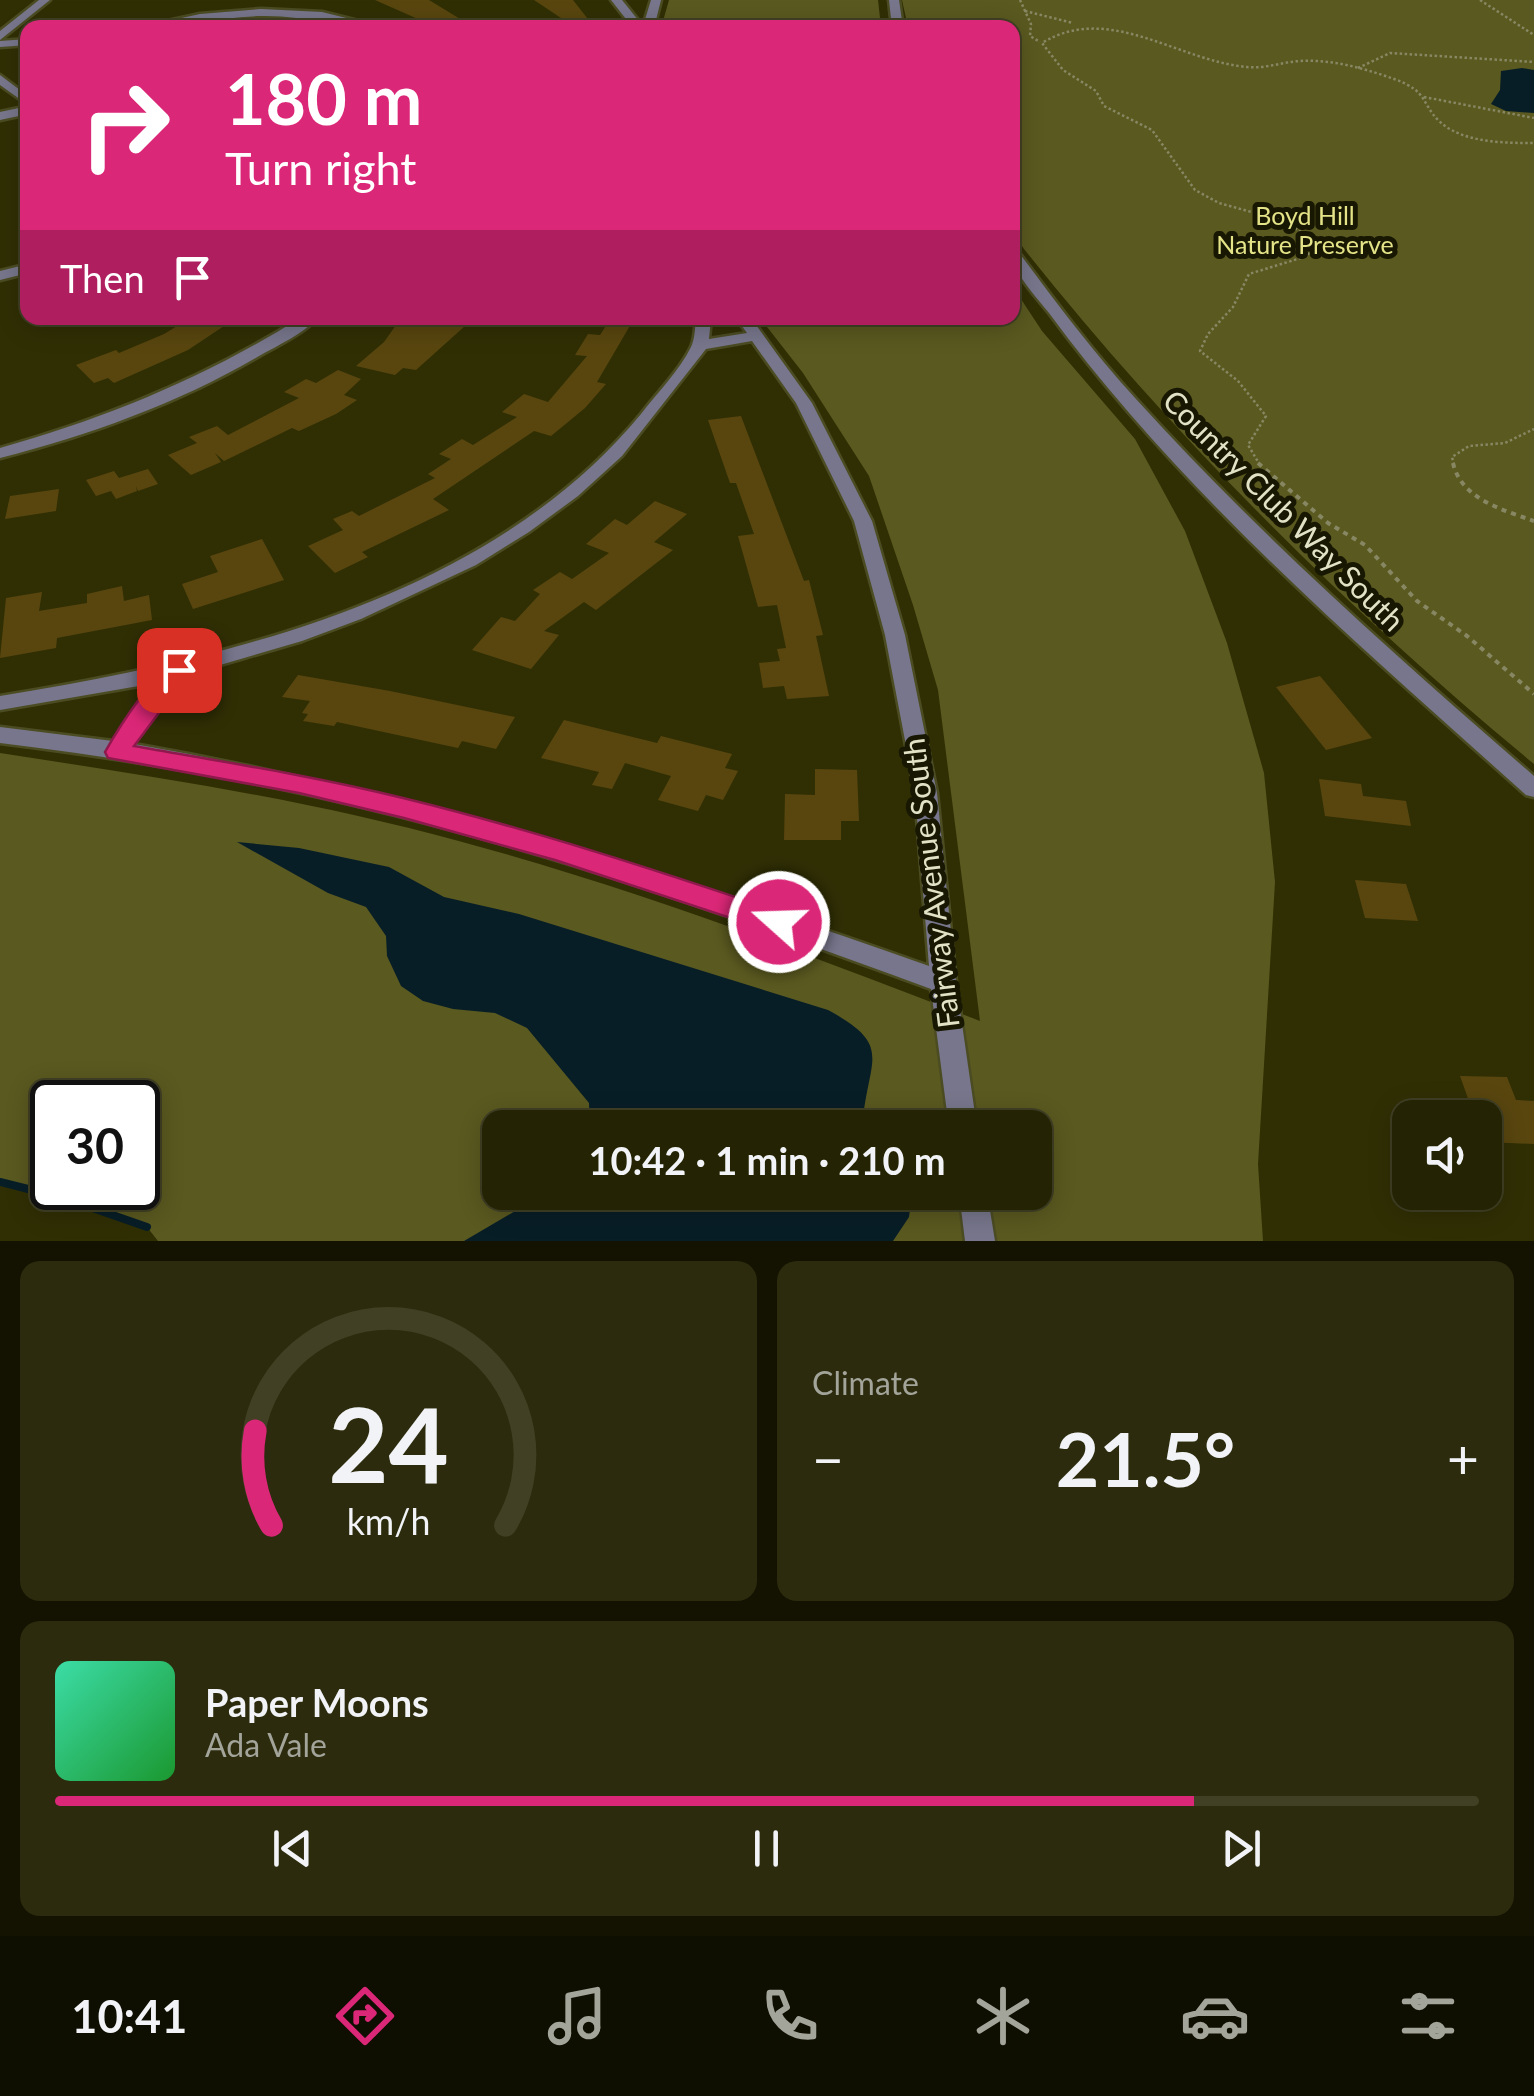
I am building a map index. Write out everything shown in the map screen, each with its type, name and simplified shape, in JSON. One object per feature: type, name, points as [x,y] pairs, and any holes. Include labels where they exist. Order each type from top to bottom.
[{"type":"street","points":[[23,20],[45,0]]},
{"type":"street","points":[[616,0],[632,20]]},
{"type":"street","points":[[207,20],[274,12],[343,20]]},
{"type":"street","points":[[0,41],[20,23]]},
{"type":"street","points":[[0,80],[20,96]]},
{"type":"street","name":"Country Club Way South","points":[[1020,263],[1178,454],[1377,650],[1534,789]]},
{"type":"street","points":[[0,453],[63,437],[192,388],[300,325]]},
{"type":"street","points":[[0,703],[179,670],[361,610],[450,570],[511,536],[574,491],[615,453],[652,412],[701,345],[702,325]]},
{"type":"street","points":[[701,345],[750,327]]},
{"type":"street","name":"Fairway Avenue South","points":[[750,327],[804,403],[863,521],[895,635],[926,793],[943,982],[961,1110]]},
{"type":"street","points":[[117,752],[179,670]]},
{"type":"street","points":[[0,736],[299,784],[558,850],[714,899],[943,982]]},
{"type":"street","points":[[976,1210],[980,1241]]},
{"type":"path","points":[[1020,0],[1031,24],[1030,36],[1042,43],[1063,70],[1096,90],[1104,106],[1152,130],[1195,190],[1219,202],[1284,221],[1321,245],[1304,257],[1248,274],[1231,310],[1200,351],[1238,381],[1266,416],[1248,445],[1260,466],[1328,523],[1374,552],[1417,601],[1467,636],[1534,694]]},
{"type":"path","points":[[1480,0],[1534,34]]},
{"type":"path","points":[[1025,12],[1073,24],[1138,33],[1249,68],[1315,61],[1358,68],[1399,81],[1424,97],[1534,118]]},
{"type":"path","points":[[1042,43],[1073,24]]},
{"type":"path","points":[[1358,68],[1375,56],[1390,54],[1534,62]]},
{"type":"path","points":[[1424,97],[1436,118],[1462,132],[1534,144]]},
{"type":"path","points":[[1534,429],[1505,442],[1469,446],[1452,457],[1452,469],[1470,492],[1534,521]]},
{"type":"green space","points":[[669,0],[878,0],[880,20],[663,20]]},
{"type":"green space","name":"Boyd Hill Nature Preserve","points":[[902,0],[1534,0],[1534,764],[1397,645],[1266,520],[1142,388],[1024,249],[1020,243],[1020,20],[906,20]]},
{"type":"green space","points":[[1020,298],[1042,331],[1135,439],[1185,531],[1227,643],[1264,773],[1275,882],[1258,1164],[1263,1241],[158,1241],[147,1227],[98,1210],[160,1210],[160,1080],[30,1080],[30,1190],[0,1182],[0,753],[269,797],[479,847],[732,928],[980,1021],[938,690],[869,476],[803,373],[765,325],[1020,325]]},
{"type":"water","points":[[1534,70],[1534,113],[1506,111],[1491,104],[1500,90],[1501,71]]},
{"type":"water","points":[[237,842],[299,848],[389,867],[444,897],[519,914],[828,1010],[848,1022],[869,1043],[872,1066],[864,1110],[589,1110],[589,1103],[527,1028],[495,1013],[423,1001],[401,986],[387,956],[386,936],[366,907],[328,893]]},
{"type":"water","points":[[517,1210],[910,1210],[893,1241],[464,1241]]},
{"type":"building","points":[[375,0],[429,0],[462,20],[420,20]]},
{"type":"building","points":[[534,0],[573,0],[589,20],[564,20]]},
{"type":"building","points":[[179,325],[226,325],[188,350],[114,383],[108,378],[94,383],[76,365],[116,350],[119,353]]},
{"type":"building","points":[[396,325],[465,326],[416,370],[403,368],[395,375],[356,366],[384,342]]},
{"type":"building","points":[[606,325],[630,325],[597,382],[606,384],[585,408],[551,436],[534,431],[433,499],[449,510],[362,552],[368,557],[335,573],[308,546],[343,530],[333,519],[352,511],[359,516],[435,478],[428,474],[451,459],[439,454],[462,439],[473,445],[517,417],[502,412],[524,394],[548,402],[587,356],[575,355],[588,334],[600,335]]},
{"type":"building","points":[[338,370],[361,379],[344,395],[357,400],[336,414],[299,431],[292,428],[224,461],[215,453],[221,462],[191,475],[168,455],[197,443],[189,437],[217,426],[228,435],[299,398],[284,392],[306,379],[316,383]]},
{"type":"building","points":[[741,416],[804,581],[809,580],[823,635],[816,636],[829,696],[787,699],[784,686],[763,688],[759,663],[780,661],[777,649],[786,648],[777,605],[758,607],[738,536],[754,534],[736,483],[730,483],[708,420]]},
{"type":"building","points":[[148,469],[158,484],[138,491],[136,486],[137,491],[116,499],[111,491],[96,496],[86,480],[114,471],[119,478]]},
{"type":"building","points":[[59,489],[56,511],[5,519],[10,496]]},
{"type":"building","points":[[655,501],[687,514],[654,542],[673,550],[596,610],[584,602],[544,631],[559,635],[531,669],[472,650],[501,617],[515,621],[540,594],[533,590],[560,572],[572,579],[609,553],[586,544],[615,519],[627,525]]},
{"type":"building","points":[[262,539],[284,580],[193,609],[182,584],[218,572],[210,556]]},
{"type":"building","points":[[122,586],[124,601],[149,595],[152,620],[57,638],[56,648],[0,658],[6,598],[42,592],[39,611],[87,603],[87,594]]},
{"type":"building","points":[[298,675],[515,717],[496,749],[462,741],[458,748],[337,722],[334,726],[303,721],[308,714],[302,713],[310,701],[282,697]]},
{"type":"building","points":[[1320,676],[1372,738],[1326,750],[1276,687]]},
{"type":"building","points":[[564,720],[657,743],[661,736],[732,754],[725,768],[738,771],[723,800],[706,795],[698,811],[658,800],[671,776],[625,763],[612,789],[592,785],[599,772],[541,758]]},
{"type":"building","points":[[815,769],[857,770],[859,821],[841,821],[841,840],[784,840],[785,794],[815,795]]},
{"type":"building","points":[[1319,779],[1361,784],[1363,796],[1406,801],[1411,826],[1325,816]]},
{"type":"building","points":[[1355,880],[1406,884],[1418,921],[1365,918]]},
{"type":"building","points":[[1460,1076],[1507,1077],[1516,1100],[1534,1101],[1534,1144],[1502,1143],[1502,1100],[1469,1100]]},
{"type":"waterway","points":[[0,1182],[64,1198],[147,1227]]},
{"type":"route","points":[[179,670],[117,752],[299,784],[404,808],[558,850],[779,922]]}]
